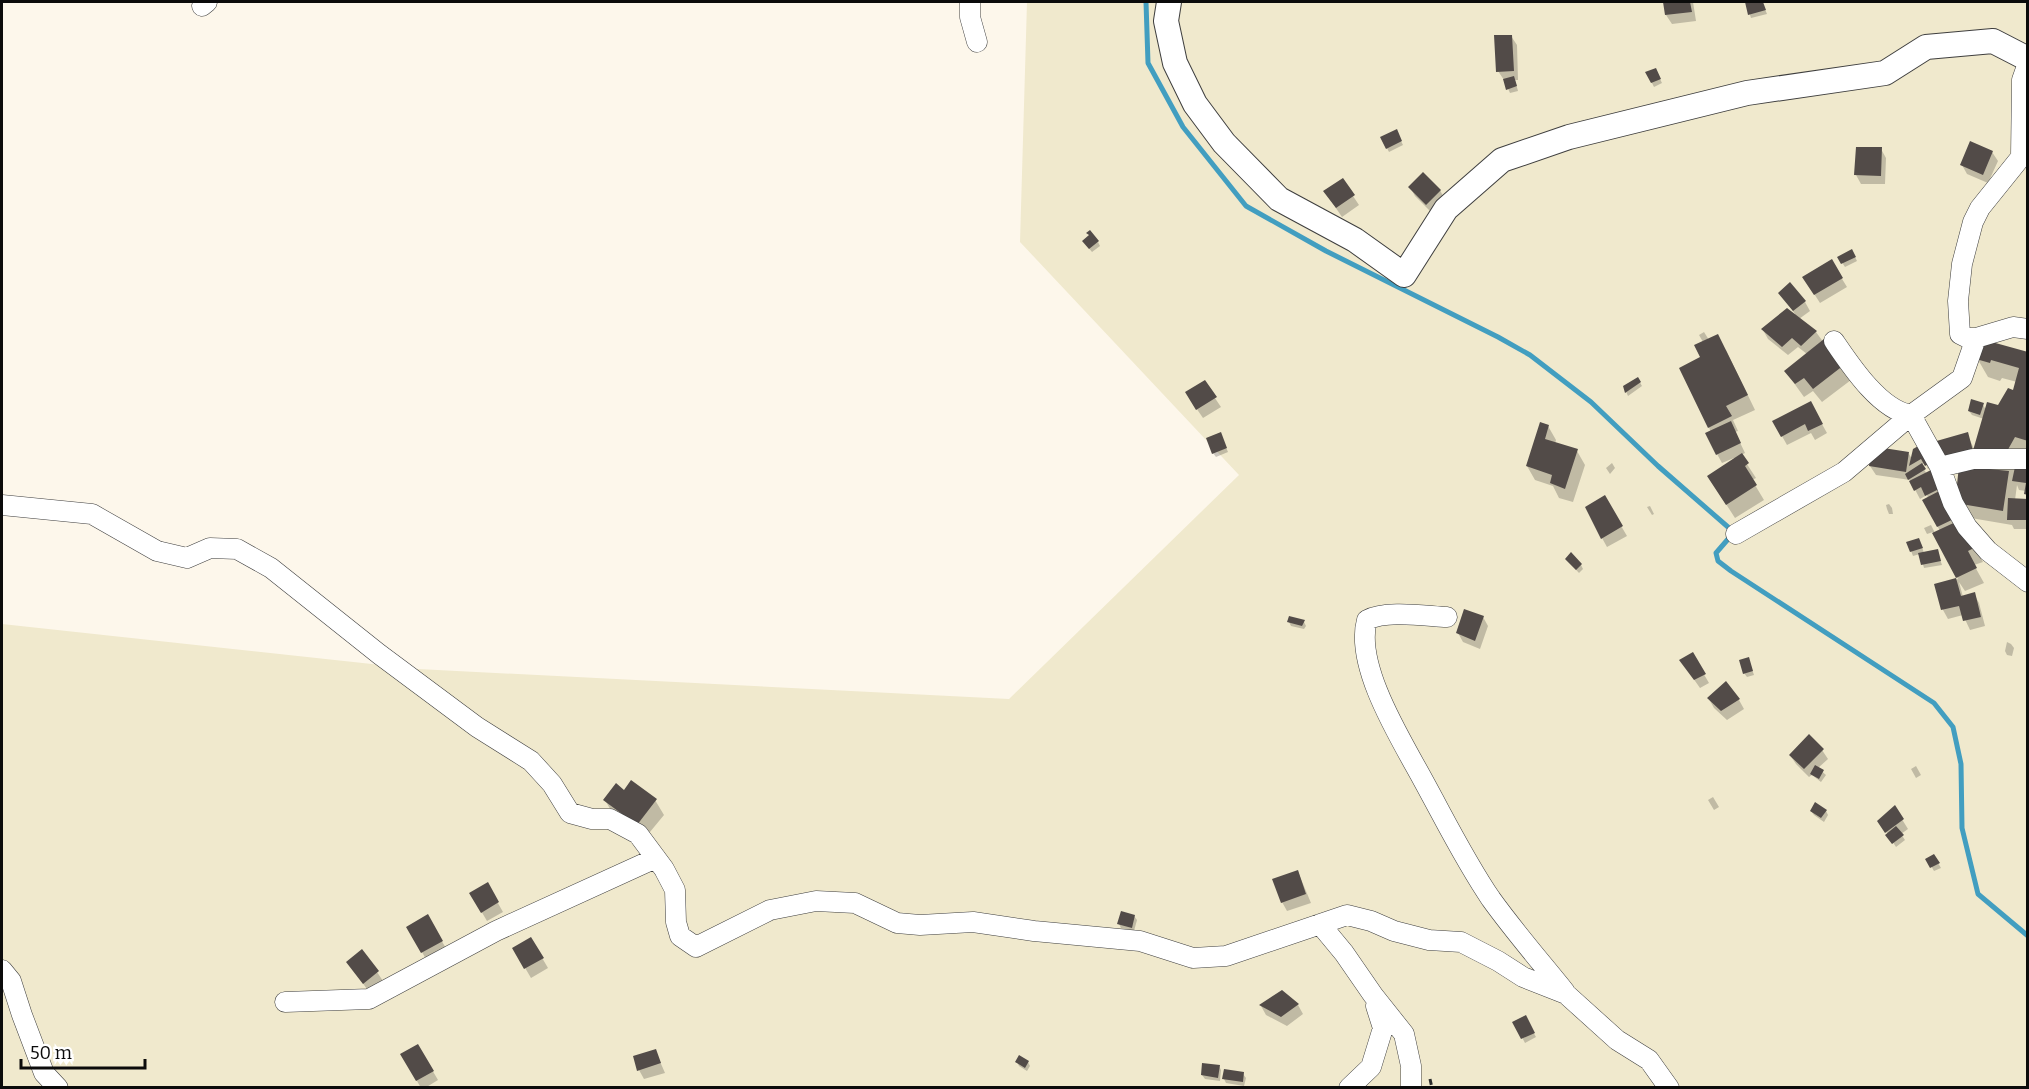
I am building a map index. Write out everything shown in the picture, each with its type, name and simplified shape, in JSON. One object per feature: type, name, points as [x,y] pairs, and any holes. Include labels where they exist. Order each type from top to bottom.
[{"type":"street","points":[[970,2],[970,17],[977,42]]},
{"type":"street","points":[[1169,2],[1166,21],[1175,63],[1195,105],[1224,143],[1279,199],[1355,240],[1404,275],[1446,209],[1502,160],[1569,137],[1747,93],[1885,73],[1926,47],[1993,41],[2028,61],[2022,81],[2024,160],[1980,208],[1967,242],[1958,301],[1960,334],[1968,338],[1976,338],[2013,327],[2028,329]]},
{"type":"street","points":[[1736,534],[1844,472],[1911,415],[1962,378],[1976,338]]},
{"type":"street","points":[[1834,341],[1853,369],[1882,400],[1900,413],[1911,415]]},
{"type":"street","points":[[1911,415],[1940,467],[1953,503],[1967,527],[1988,551],[2028,582]]},
{"type":"street","points":[[1940,467],[1973,459],[2028,459]]},
{"type":"street","points":[[2,505],[92,514],[157,550],[187,558],[210,548],[237,549],[271,568],[379,654],[477,727],[531,761],[552,784],[570,813],[592,819],[610,819],[638,834],[664,869],[675,890],[676,922],[680,936],[696,947],[770,910],[816,901],[855,903],[897,923],[920,925],[973,922],[1034,931],[1140,941],[1193,958],[1226,956],[1347,915],[1429,940],[1461,942],[1523,977],[1566,994]]},
{"type":"street","points":[[1447,617],[1388,616],[1367,620],[1365,630],[1369,666],[1392,726],[1456,843],[1491,899],[1566,994],[1617,1040],[1649,1060],[1669,1088]]},
{"type":"street","points":[[285,1002],[369,999],[496,931],[656,858]]},
{"type":"street","points":[[1320,924],[1404,1034],[1411,1066],[1412,1088]]},
{"type":"street","points":[[2,970],[11,981],[44,1073],[58,1088]]},
{"type":"street","points":[[1349,1088],[1371,1067],[1383,1028],[1373,995]]},
{"type":"shaded area","points":[[1027,2],[2027,2],[2027,1087],[2,1088],[2,624],[418,669],[1009,699],[1239,475],[1020,242]]},
{"type":"building","points":[[1663,2],[1690,2],[1692,12],[1665,15]]},
{"type":"building","points":[[1745,2],[1763,2],[1766,10],[1748,15]]},
{"type":"building","points":[[1494,35],[1512,35],[1514,71],[1496,72]]},
{"type":"building","points":[[1656,68],[1661,79],[1651,83],[1645,72]]},
{"type":"building","points":[[1514,76],[1517,86],[1506,90],[1503,79]]},
{"type":"building","points":[[1397,129],[1402,141],[1386,149],[1380,137]]},
{"type":"building","points":[[1970,141],[1993,151],[1983,175],[1960,165]]},
{"type":"building","points":[[1856,147],[1882,147],[1881,176],[1854,175]]},
{"type":"building","points":[[1423,172],[1441,190],[1426,205],[1408,187]]},
{"type":"building","points":[[1343,178],[1355,195],[1336,208],[1323,191]]},
{"type":"building","points":[[1090,230],[1099,241],[1089,249],[1082,241],[1089,235],[1086,233]]},
{"type":"building","points":[[1852,249],[1856,257],[1841,264],[1837,257]]},
{"type":"building","points":[[1832,259],[1843,278],[1814,295],[1802,277]]},
{"type":"building","points":[[1790,282],[1806,301],[1793,311],[1778,293]]},
{"type":"building","points":[[1787,308],[1817,331],[1801,346],[1792,338],[1782,347],[1761,329]]},
{"type":"building","points":[[1718,334],[1748,395],[1726,406],[1732,416],[1708,428],[1679,368],[1700,357],[1694,345]]},
{"type":"building","points":[[1824,339],[1844,365],[1813,389],[1804,378],[1795,384],[1784,371]]},
{"type":"building","points":[[1981,339],[2028,352],[2028,441],[2015,437],[2001,462],[1972,454],[1987,402],[1998,405],[2008,388],[2013,390],[2019,368],[1991,360],[1990,363],[1976,359]]},
{"type":"building","points":[[1638,377],[1641,382],[1625,393],[1623,386]]},
{"type":"building","points":[[1205,380],[1217,397],[1196,410],[1185,392]]},
{"type":"building","points":[[1971,399],[1984,403],[1980,415],[1968,411]]},
{"type":"building","points":[[1811,401],[1823,424],[1808,431],[1805,424],[1781,437],[1772,421]]},
{"type":"building","points":[[1731,421],[1741,443],[1716,455],[1705,433]]},
{"type":"building","points":[[1540,422],[1549,425],[1545,439],[1578,449],[1565,489],[1550,483],[1552,475],[1526,466]]},
{"type":"building","points":[[1221,432],[1227,448],[1212,454],[1206,438]]},
{"type":"building","points":[[1968,432],[1973,451],[1938,460],[1933,442]]},
{"type":"building","points":[[1920,445],[1930,463],[1925,466],[1921,459],[1909,466],[1913,449]]},
{"type":"building","points":[[1877,447],[1909,452],[1906,472],[1869,466],[1870,455]]},
{"type":"building","points":[[1742,453],[1749,463],[1745,466],[1757,485],[1726,505],[1707,476]]},
{"type":"building","points":[[2016,462],[2028,464],[2028,495],[2024,494],[2026,483],[2012,481]]},
{"type":"building","points":[[1922,463],[1926,469],[1908,480],[1905,474]]},
{"type":"building","points":[[1959,466],[2009,471],[2003,511],[1955,503]]},
{"type":"building","points":[[1933,469],[1943,487],[1925,496],[1921,487],[1914,491],[1909,481]]},
{"type":"building","points":[[1943,489],[1958,517],[1937,527],[1922,500]]},
{"type":"building","points":[[1605,495],[1623,526],[1601,539],[1585,507]]},
{"type":"building","points":[[2008,498],[2028,499],[2028,520],[2007,520]]},
{"type":"building","points":[[1960,520],[1976,547],[1968,551],[1977,568],[1956,578],[1932,533]]},
{"type":"building","points":[[1919,538],[1923,548],[1910,552],[1906,542]]},
{"type":"building","points":[[1938,549],[1941,561],[1921,565],[1918,553]]},
{"type":"building","points":[[1571,552],[1582,564],[1576,570],[1565,559]]},
{"type":"building","points":[[1956,578],[1961,596],[1975,592],[1981,617],[1963,621],[1959,606],[1941,610],[1934,584]]},
{"type":"building","points":[[1464,609],[1484,616],[1475,641],[1456,633]]},
{"type":"building","points":[[1289,616],[1305,620],[1302,626],[1287,622]]},
{"type":"building","points":[[1693,652],[1706,674],[1694,680],[1679,660]]},
{"type":"building","points":[[1749,657],[1753,671],[1743,674],[1739,660]]},
{"type":"building","points":[[1726,681],[1740,699],[1721,711],[1707,698]]},
{"type":"building","points":[[1809,734],[1824,749],[1804,769],[1789,755]]},
{"type":"building","points":[[1815,765],[1824,770],[1819,779],[1810,774]]},
{"type":"building","points":[[631,780],[657,799],[637,825],[603,800],[616,783],[624,790]]},
{"type":"building","points":[[1815,802],[1827,810],[1821,818],[1810,811]]},
{"type":"building","points":[[1895,805],[1904,819],[1885,833],[1877,821]]},
{"type":"building","points":[[1896,826],[1904,835],[1892,844],[1885,835]]},
{"type":"building","points":[[1934,854],[1940,863],[1930,868],[1925,859]]},
{"type":"building","points":[[1298,870],[1306,894],[1281,903],[1272,879]]},
{"type":"building","points":[[488,882],[499,902],[481,913],[469,893]]},
{"type":"building","points":[[1121,911],[1135,915],[1132,928],[1117,924]]},
{"type":"building","points":[[428,914],[443,941],[421,953],[406,927]]},
{"type":"building","points":[[531,937],[544,958],[524,969],[512,948]]},
{"type":"building","points":[[362,949],[379,971],[363,984],[346,962]]},
{"type":"building","points":[[1282,990],[1299,1004],[1281,1017],[1259,1005]]},
{"type":"building","points":[[1526,1015],[1535,1033],[1521,1039],[1512,1022]]},
{"type":"building","points":[[418,1044],[434,1071],[416,1081],[400,1054]]},
{"type":"building","points":[[656,1049],[661,1063],[637,1071],[633,1056]]},
{"type":"building","points":[[1019,1055],[1029,1061],[1025,1068],[1015,1062]]},
{"type":"building","points":[[1202,1063],[1220,1065],[1218,1078],[1201,1075]]},
{"type":"building","points":[[1224,1069],[1244,1072],[1243,1082],[1222,1079]]},
{"type":"waterway","points":[[1146,2],[1148,63],[1183,127],[1246,206],[1326,251],[1530,355],[1591,402],[1658,466],[1736,534],[1729,538],[1716,553],[1718,561],[1934,703],[1953,727],[1961,764],[1962,828],[1978,894],[2028,936]]}]
